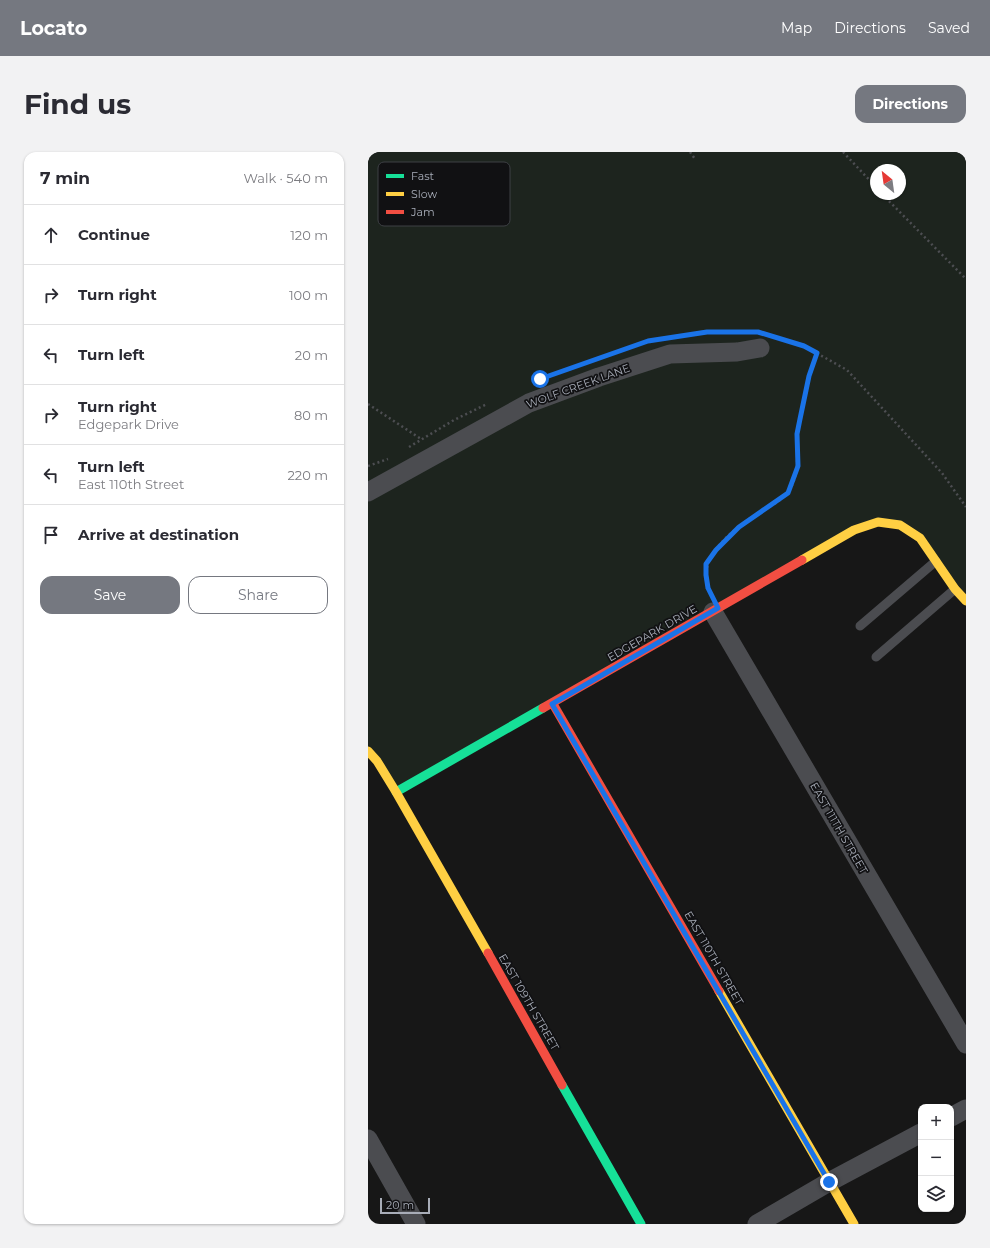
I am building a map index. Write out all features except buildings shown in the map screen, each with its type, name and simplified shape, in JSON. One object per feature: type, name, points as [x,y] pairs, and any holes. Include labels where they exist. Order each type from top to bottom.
[{"type":"street","name":"WOLF CREEK LANE","points":[[368,492],[529,403],[599,377],[670,354],[737,352],[767,342]]},
{"type":"street","name":"EDGEPARK DRIVE","points":[[396,792],[854,530],[878,522],[900,525],[920,538],[955,589],[966,601]]},
{"type":"street","name":"EAST 111TH STREET","points":[[716,610],[966,1044]]},
{"type":"street","name":"EAST 110TH STREET","points":[[552,704],[854,1224]]},
{"type":"street","points":[[368,750],[377,761],[396,792]]},
{"type":"street","name":"EAST 109TH STREET","points":[[396,792],[641,1224]]},
{"type":"street","points":[[954,1115],[966,1109]]},
{"type":"street","points":[[757,1224],[829,1182],[918,1135]]},
{"type":"street","points":[[368,1139],[416,1224]]},
{"type":"lane","points":[[860,626],[936,560]]},
{"type":"lane","points":[[876,657],[955,589]]},
{"type":"path","points":[[690,152],[695,159]]},
{"type":"path","points":[[843,152],[870,181]]},
{"type":"path","points":[[888,200],[966,279]]},
{"type":"path","points":[[692,334],[707,332],[744,332]]},
{"type":"path","points":[[767,342],[804,346],[847,370],[942,473],[966,507]]},
{"type":"path","points":[[716,610],[708,588],[706,564],[716,550],[739,527],[788,493],[798,466],[797,434],[809,376],[817,353]]},
{"type":"path","points":[[408,448],[454,420],[491,402]]},
{"type":"path","points":[[368,404],[421,440]]},
{"type":"path","points":[[368,466],[395,457]]},
{"type":"shaded area","points":[[368,152],[966,152],[966,601],[920,538],[878,522],[396,792],[368,751]]},
{"type":"traffic: fast","points":[[396,792],[543,708]]},
{"type":"traffic: fast","points":[[562,1085],[641,1224]]},
{"type":"traffic: slow","points":[[802,560],[854,530],[878,522],[900,525],[920,538],[955,589],[966,601]]},
{"type":"traffic: slow","points":[[368,751],[377,761],[396,792],[488,953]]},
{"type":"traffic: slow","points":[[719,991],[854,1224]]},
{"type":"traffic: jam","points":[[543,708],[802,560]]},
{"type":"traffic: jam","points":[[553,704],[719,991]]},
{"type":"traffic: jam","points":[[488,953],[562,1085]]},
{"type":"route","points":[[540,379],[648,341],[707,332],[758,332],[804,346],[817,353],[809,376],[797,434],[798,466],[788,493],[776,503],[755,515],[739,527],[716,550],[706,564],[708,588],[718,608],[552,704],[829,1182]]}]
